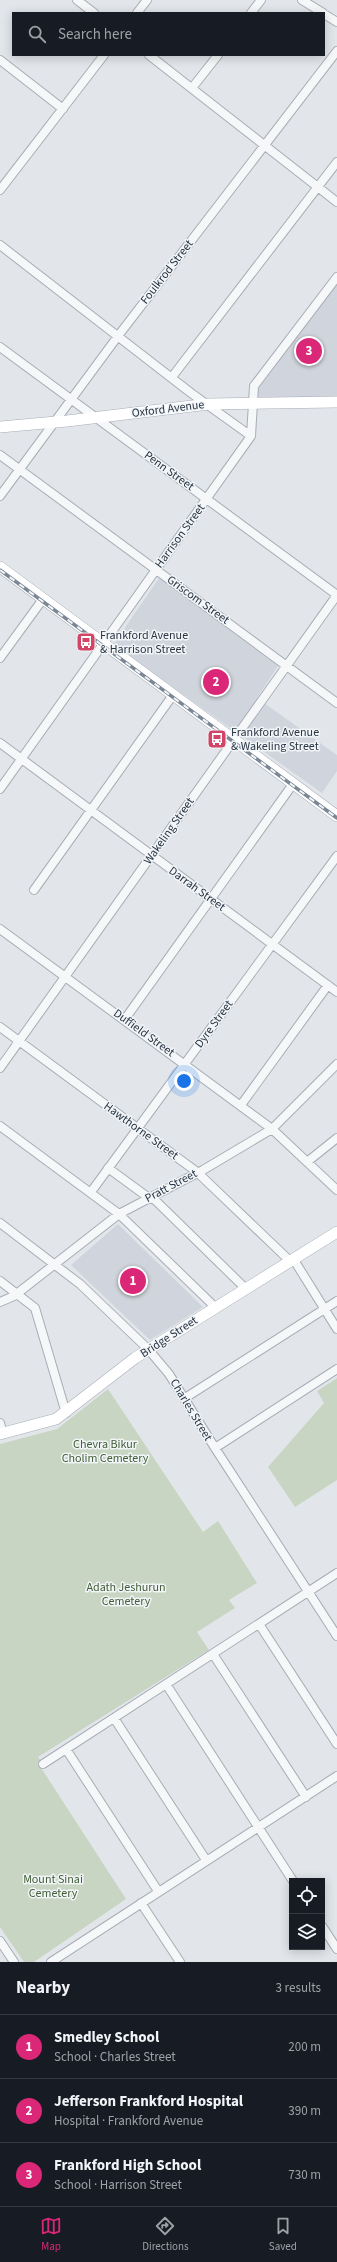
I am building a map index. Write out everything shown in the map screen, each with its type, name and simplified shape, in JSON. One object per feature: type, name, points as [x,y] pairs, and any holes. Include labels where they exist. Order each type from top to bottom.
[{"type":"main road","name":"Oxford Avenue","points":[[0,427],[97,418],[209,404],[253,402],[337,402]]},
{"type":"main road","points":[[0,567],[337,816]]},
{"type":"main road","name":"Bridge Street","points":[[1,1434],[56,1419],[66,1413],[104,1381],[148,1349],[293,1261],[337,1232]]},
{"type":"street","points":[[77,0],[93,12]]},
{"type":"street","points":[[138,12],[147,0]]},
{"type":"street","points":[[252,12],[261,0]]},
{"type":"street","points":[[302,0],[321,12]]},
{"type":"street","points":[[325,14],[337,22]]},
{"type":"street","name":"Foulkrod Street","points":[[0,496],[53,422],[118,336],[337,51]]},
{"type":"street","points":[[0,190],[103,56]]},
{"type":"street","points":[[150,56],[337,202]]},
{"type":"street","points":[[192,88],[217,56]]},
{"type":"street","points":[[0,60],[62,109]]},
{"type":"street","points":[[172,377],[337,162]]},
{"type":"street","points":[[0,245],[192,393],[251,436]]},
{"type":"street","points":[[251,436],[254,386],[337,277]]},
{"type":"street","name":"Penn Street","points":[[0,347],[337,595]]},
{"type":"street","name":"Harrison Street","points":[[0,789],[251,436]]},
{"type":"street","name":"Griscom Street","points":[[0,455],[337,703]]},
{"type":"street","name":"Wakeling Street","points":[[0,1068],[337,595]]},
{"type":"street","points":[[0,658],[43,599]]},
{"type":"street","points":[[34,890],[173,695]]},
{"type":"street","name":"Darrah Street","points":[[0,743],[337,992]]},
{"type":"street","points":[[124,1019],[210,898],[294,784]]},
{"type":"street","name":"Dyre Street","points":[[91,1192],[337,856]]},
{"type":"street","name":"Duffield Street","points":[[0,929],[272,1128],[337,1190]]},
{"type":"street","points":[[241,1105],[328,985]]},
{"type":"street","name":"Hawthorne Street","points":[[0,1027],[197,1172],[293,1261],[337,1329]]},
{"type":"street","name":"Pratt Street","points":[[0,1302],[18,1293],[118,1214],[197,1172],[272,1128],[337,1064]]},
{"type":"street","points":[[0,1126],[91,1192],[118,1214],[215,1307]]},
{"type":"street","points":[[307,1162],[337,1138]]},
{"type":"street","points":[[108,1168],[149,1198],[156,1200],[246,1289]]},
{"type":"street","name":"Charles Street","points":[[0,1223],[80,1284],[148,1349],[169,1374],[215,1448],[337,1636]]},
{"type":"street","points":[[0,1282],[18,1293],[35,1308],[66,1413]]},
{"type":"street","points":[[185,1398],[337,1301]]},
{"type":"street","points":[[215,1448],[337,1369]]},
{"type":"street","points":[[0,1423],[1,1434]]},
{"type":"street","points":[[43,1764],[337,1573]]},
{"type":"street","points":[[259,1624],[337,1744]]},
{"type":"street","points":[[213,1654],[306,1797]]},
{"type":"street","points":[[166,1684],[291,1878]]},
{"type":"street","points":[[114,1718],[206,1860]]},
{"type":"street","points":[[66,1749],[158,1891]]},
{"type":"street","points":[[51,1962],[337,1776]]},
{"type":"street","points":[[141,1903],[180,1962]]},
{"type":"street","points":[[325,1931],[337,1949]]},
{"type":"street","points":[[0,1941],[14,1962]]},
{"type":"shaded area","points":[[337,277],[337,402],[253,402],[254,386]]},
{"type":"shaded area","points":[[159,578],[278,666],[257,698],[337,755],[337,771],[322,793],[113,645]]},
{"type":"shaded area","points":[[118,1224],[203,1307],[150,1340],[71,1265]]},
{"type":"green space","points":[[337,1378],[337,1480],[295,1507],[268,1467],[324,1403],[317,1391]]},
{"type":"green space","points":[[108,1389],[203,1532],[218,1521],[257,1583],[229,1600],[235,1608],[197,1632],[209,1650],[38,1757],[42,1762],[38,1763],[126,1899],[34,1962],[24,1962],[0,1927],[0,1444],[57,1429]]},
{"type":"railway","points":[[0,570],[337,818]]},
{"type":"place","name":"Frankford High School","points":[[309,351]]},
{"type":"place","name":"Frankford Avenue & Harrison Street","points":[[86,642]]},
{"type":"place","name":"Jefferson Frankford Hospital","points":[[216,682]]},
{"type":"place","name":"Frankford Avenue & Wakeling Street","points":[[217,739]]},
{"type":"place","name":"Smedley School","points":[[133,1281]]},
{"type":"park label","name":"Chevra Bikur Cholim Cemetery","points":[[105,1451]]},
{"type":"park label","name":"Adath Jeshurun Cemetery","points":[[126,1594]]},
{"type":"park label","name":"Mount Sinai Cemetery","points":[[53,1886]]}]
